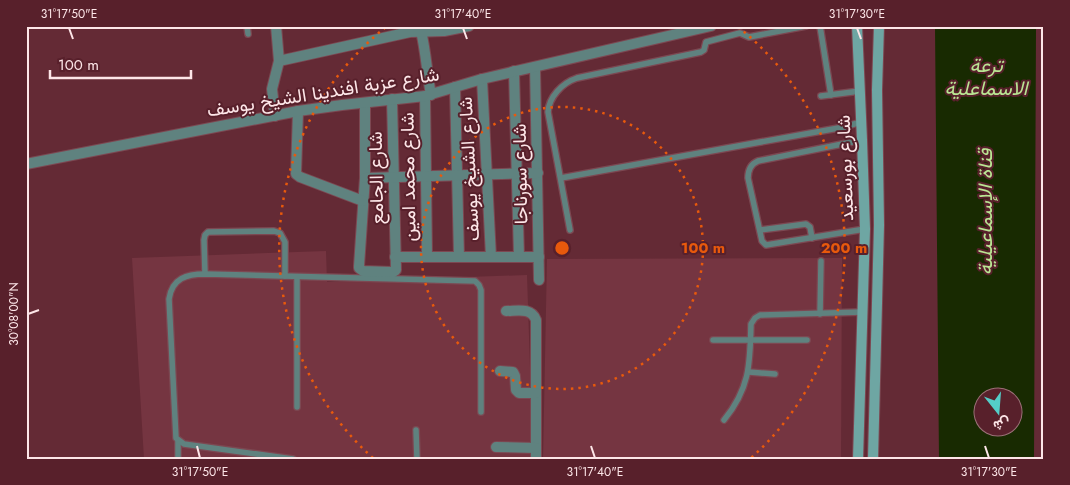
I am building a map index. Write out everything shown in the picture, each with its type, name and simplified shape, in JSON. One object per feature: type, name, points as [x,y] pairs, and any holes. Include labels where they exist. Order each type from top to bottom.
[{"type":"main road","name":"شارع بورسعيد","points":[[857,26],[865,229],[858,459]]},
{"type":"main road","name":"شارع بورسعيد","points":[[873,459],[879,225],[877,90],[879,26]]},
{"type":"street","points":[[275,116],[272,89],[279,61],[276,26]]},
{"type":"street","points":[[279,61],[421,31],[444,31],[469,26]]},
{"type":"street","name":"شارع عزبة افندينا الشيخ يوسف","points":[[26,164],[298,111],[428,96],[482,79],[688,29],[711,26]]},
{"type":"street","name":"شارع محمد امين","points":[[421,31],[426,52],[428,96],[426,176],[427,257]]},
{"type":"street","name":"شارع سورناجا","points":[[535,67],[539,280]]},
{"type":"street","points":[[514,72],[519,256]]},
{"type":"street","name":"شارع الشيخ يوسف","points":[[482,79],[491,257]]},
{"type":"street","points":[[456,87],[458,257]]},
{"type":"street","name":"شارع الجامع","points":[[392,99],[396,257]]},
{"type":"street","points":[[365,103],[365,178],[359,268],[363,271],[395,271],[396,257],[539,257]]},
{"type":"street","points":[[298,111],[296,174],[363,201]]},
{"type":"street","points":[[365,178],[538,173]]},
{"type":"street","points":[[496,447],[536,453],[535,317],[527,311],[506,311]]},
{"type":"street","points":[[500,372],[513,372],[517,392],[536,393]]},
{"type":"lane","points":[[247,26],[248,34]]},
{"type":"lane","points":[[570,230],[548,112],[553,97],[569,81],[701,52],[704,50],[706,42],[740,33],[749,37],[806,26]]},
{"type":"lane","points":[[820,26],[830,95]]},
{"type":"lane","points":[[821,96],[860,91]]},
{"type":"lane","points":[[561,178],[862,122]]},
{"type":"lane","points":[[862,140],[761,160],[753,164],[748,172],[748,178],[762,243],[766,245],[865,229]]},
{"type":"lane","points":[[760,230],[806,224],[810,227],[812,238]]},
{"type":"lane","points":[[205,274],[204,240],[208,232],[274,231],[280,233],[285,242],[285,276]]},
{"type":"lane","points":[[820,314],[821,260]]},
{"type":"lane","points":[[178,459],[178,441],[175,434],[170,294],[174,284],[192,274],[472,280],[477,283],[481,290],[481,412]]},
{"type":"lane","points":[[296,277],[297,407]]},
{"type":"lane","points":[[724,420],[740,398],[749,372],[751,324],[757,316],[862,312]]},
{"type":"lane","points":[[713,340],[807,340]]},
{"type":"lane","points":[[749,372],[775,374]]},
{"type":"lane","points":[[416,430],[417,459]]},
{"type":"lane","points":[[178,441],[184,444],[293,459]]},
{"type":"lane","points":[[234,450],[234,459]]},
{"type":"shaded area","points":[[326,251],[327,282],[527,275],[533,459],[144,459],[132,258]]},
{"type":"shaded area","points":[[842,258],[841,459],[543,459],[547,259]]},
{"type":"water","name":"ترعة الاسماعلية","points":[[935,26],[1036,26],[1034,459],[939,459]]},
{"type":"water label","name":"قناة الإسماعيلية","points":[[985,212]]}]
